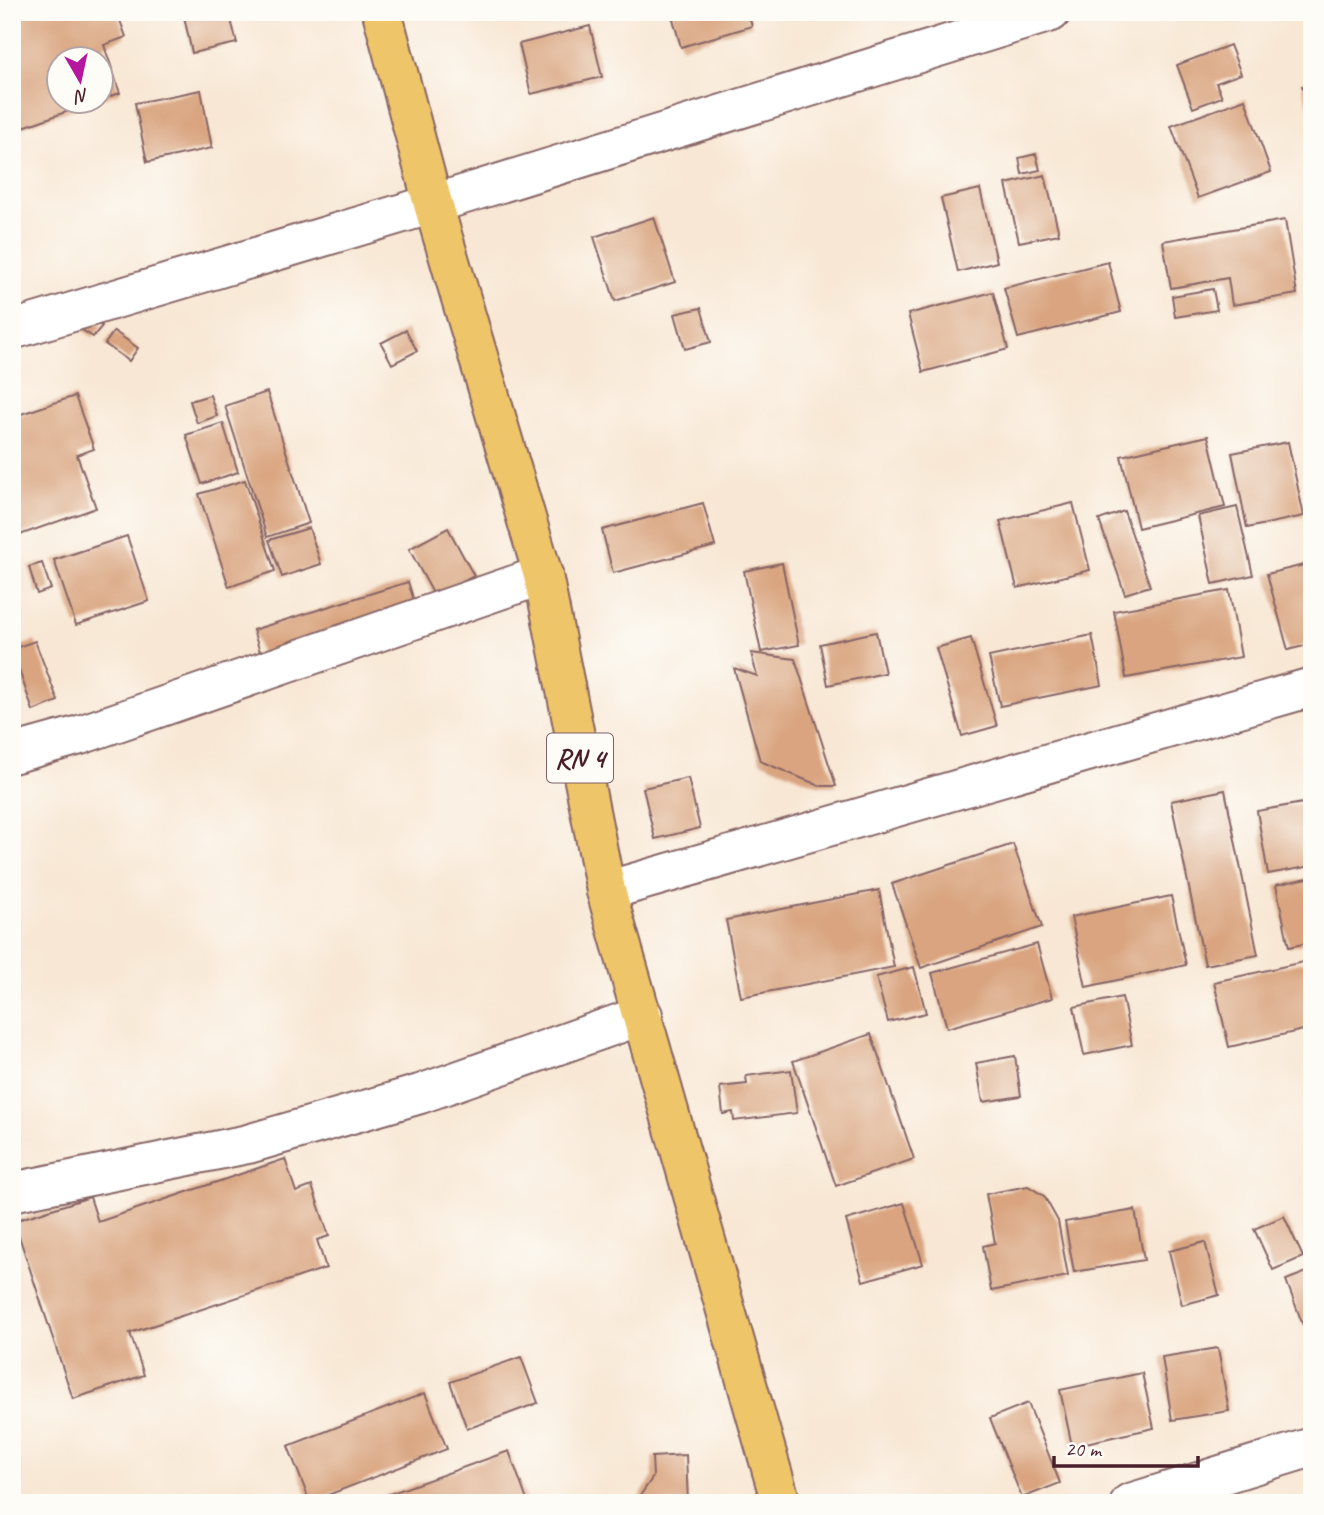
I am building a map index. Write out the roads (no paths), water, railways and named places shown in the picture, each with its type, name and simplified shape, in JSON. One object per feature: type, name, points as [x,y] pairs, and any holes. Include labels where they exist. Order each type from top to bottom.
[{"type":"highway","name":"RN 4","points":[[382,12],[433,204],[543,575],[606,891],[781,1503]]},
{"type":"street","points":[[12,330],[433,204],[1051,12]]},
{"type":"street","points":[[12,754],[80,735],[543,575]]},
{"type":"street","points":[[606,891],[1312,687]]},
{"type":"street","points":[[12,1192],[248,1144],[420,1094],[643,1015]]},
{"type":"street","points":[[1130,1503],[1312,1447]]}]
